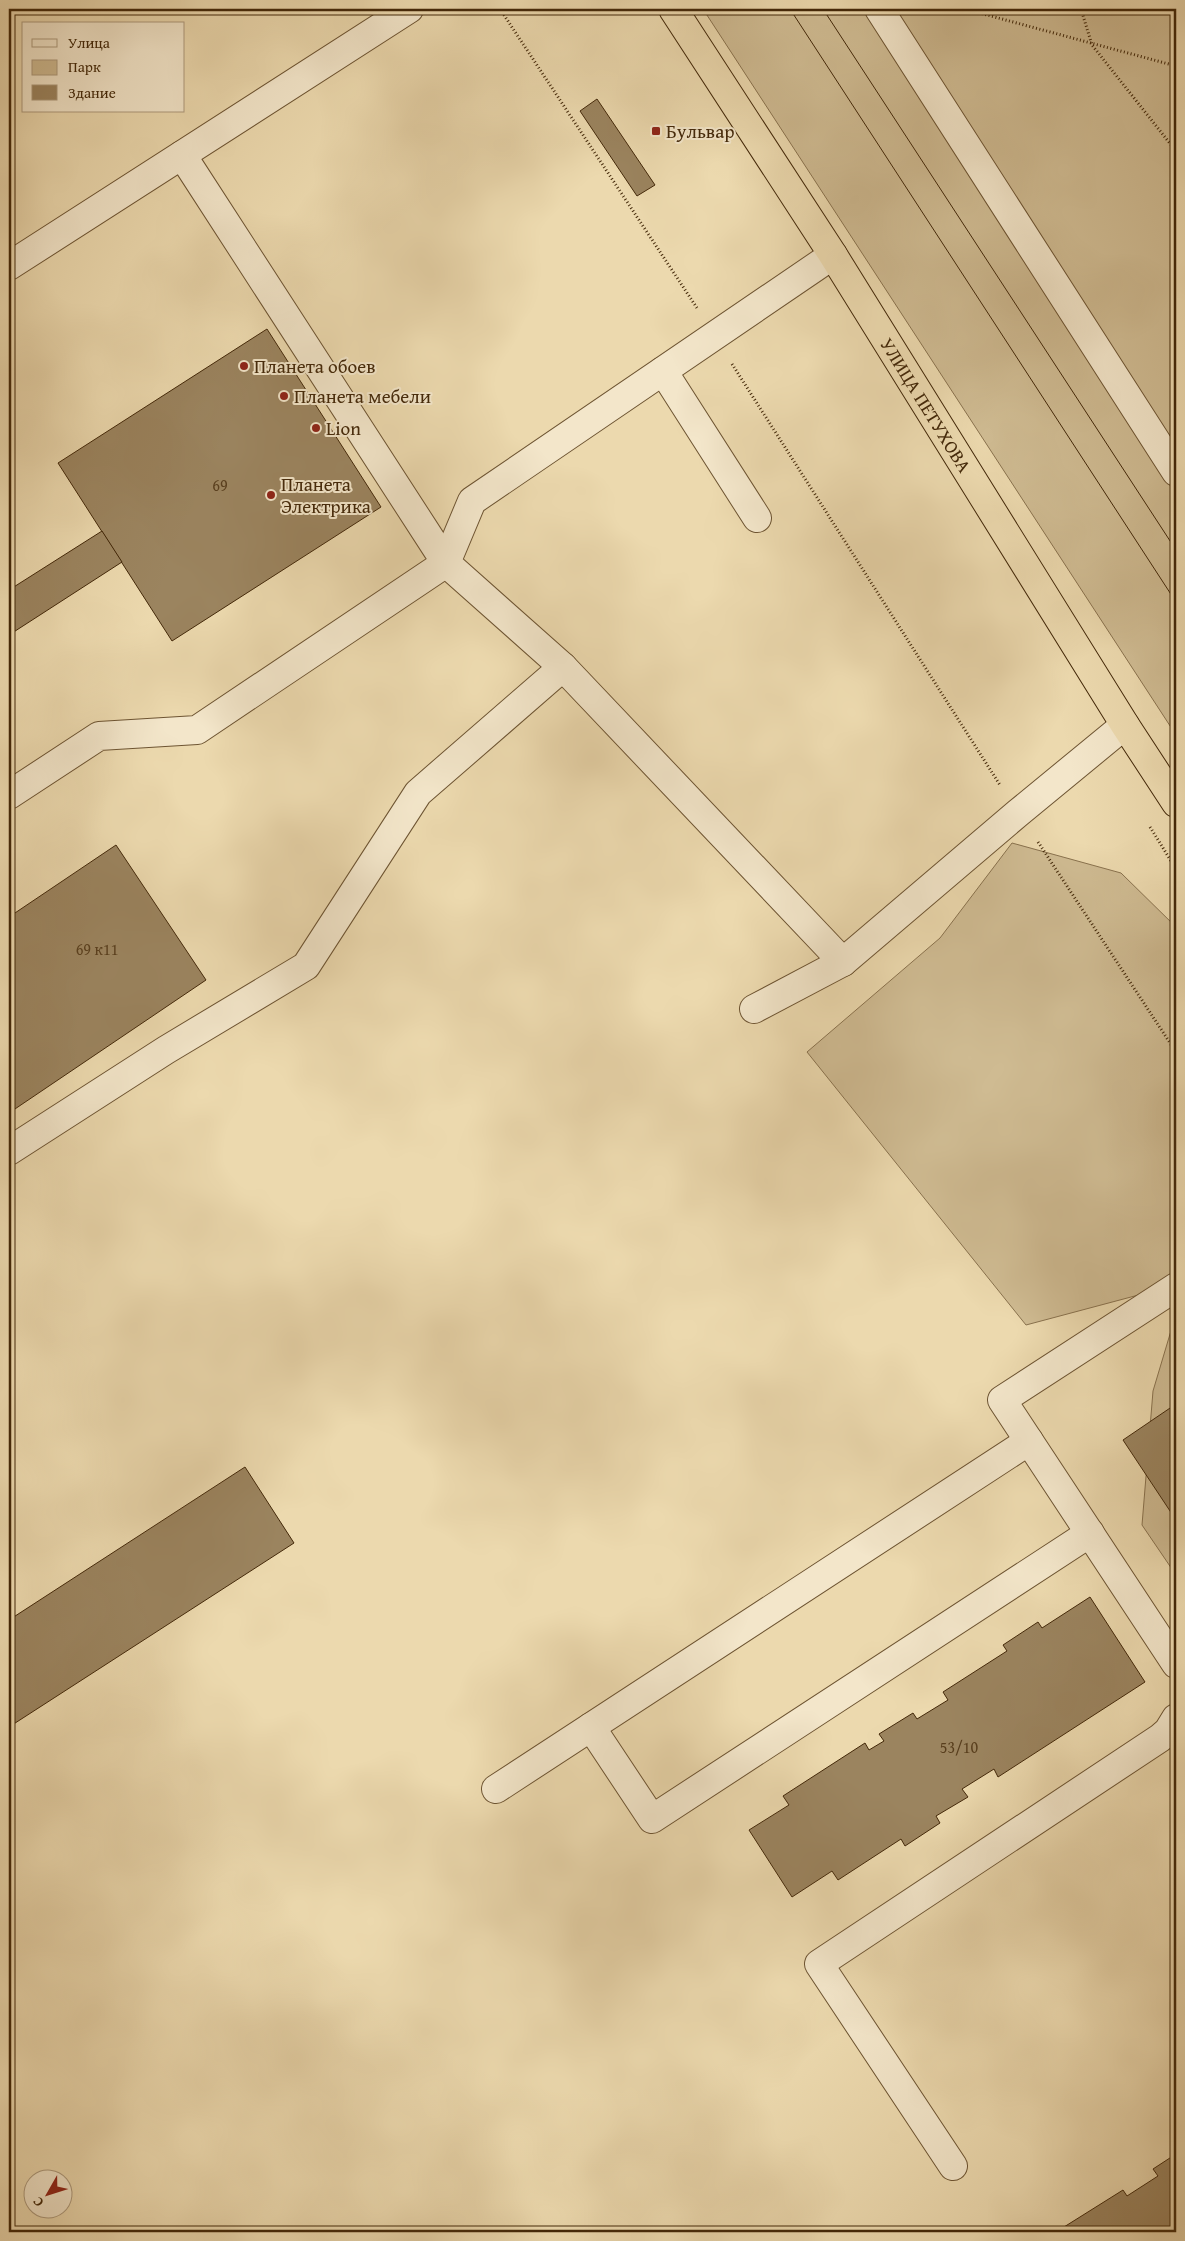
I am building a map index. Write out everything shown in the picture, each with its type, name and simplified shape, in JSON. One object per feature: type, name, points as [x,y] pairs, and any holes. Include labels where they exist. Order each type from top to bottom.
[{"type":"highway","name":"УЛИЦА ПЕТУХОВА","points":[[673,9],[833,255],[1125,725],[1176,803]]},
{"type":"street","points":[[9,266],[409,9]]},
{"type":"street","points":[[879,9],[1176,472]]},
{"type":"street","points":[[182,155],[446,563],[563,667],[843,962]]},
{"type":"street","points":[[9,795],[99,736],[197,730],[446,563],[472,501],[833,255]]},
{"type":"street","points":[[663,370],[757,518]]},
{"type":"street","points":[[9,1151],[166,1050],[306,966],[418,793],[563,667]]},
{"type":"street","points":[[754,1009],[843,962],[1125,725]]},
{"type":"street","points":[[1176,1287],[1002,1400],[1176,1664]]},
{"type":"street","points":[[496,1789],[1029,1441]]},
{"type":"street","points":[[591,1727],[652,1819],[1090,1533]]},
{"type":"street","points":[[953,2166],[819,1964],[1160,1738],[1168,1731],[1176,1718]]},
{"type":"path","points":[[500,9],[715,336],[1018,813],[1176,1052]]},
{"type":"path","points":[[965,9],[1092,45],[1176,66]]},
{"type":"path","points":[[1082,9],[1092,45],[1176,151]]},
{"type":"green space","points":[[703,9],[1176,9],[1176,735]]},
{"type":"green space","points":[[1012,843],[1121,873],[1176,927],[1176,1285],[1026,1325],[807,1052],[940,938]]},
{"type":"green space","points":[[1176,1314],[1176,1575],[1142,1525],[1153,1391]]},
{"type":"building","points":[[597,99],[655,185],[637,196],[580,111]]},
{"type":"building","points":[[267,329],[381,507],[172,641],[58,463]]},
{"type":"building","points":[[102,531],[122,562],[9,635],[9,590]]},
{"type":"building","points":[[116,845],[206,980],[9,1113],[9,917]]},
{"type":"building","points":[[1176,1404],[1176,1520],[1123,1440]]},
{"type":"building","points":[[245,1467],[294,1543],[9,1727],[9,1620]]},
{"type":"building","points":[[1090,1597],[1145,1682],[998,1777],[994,1769],[962,1789],[968,1797],[936,1816],[940,1823],[905,1846],[901,1839],[838,1880],[832,1871],[792,1897],[749,1830],[789,1805],[783,1796],[865,1743],[869,1750],[884,1741],[879,1734],[913,1713],[917,1719],[948,1700],[943,1692],[1007,1651],[1003,1645],[1038,1622],[1042,1628]]},
{"type":"building","points":[[1176,2154],[1176,2232],[1056,2232],[1123,2190],[1127,2196],[1158,2176],[1153,2169]]},
{"type":"tram line","points":[[790,9],[1176,602]]},
{"type":"tram line","points":[[823,9],[1176,550]]},
{"type":"place","name":"Бульвар","points":[[656,131]]},
{"type":"place","name":"Планета обоев","points":[[244,366]]},
{"type":"place","name":"Планета мебели","points":[[284,396]]},
{"type":"place","name":"Lion","points":[[316,428]]},
{"type":"place","name":"Планета Электрика","points":[[271,495]]}]
